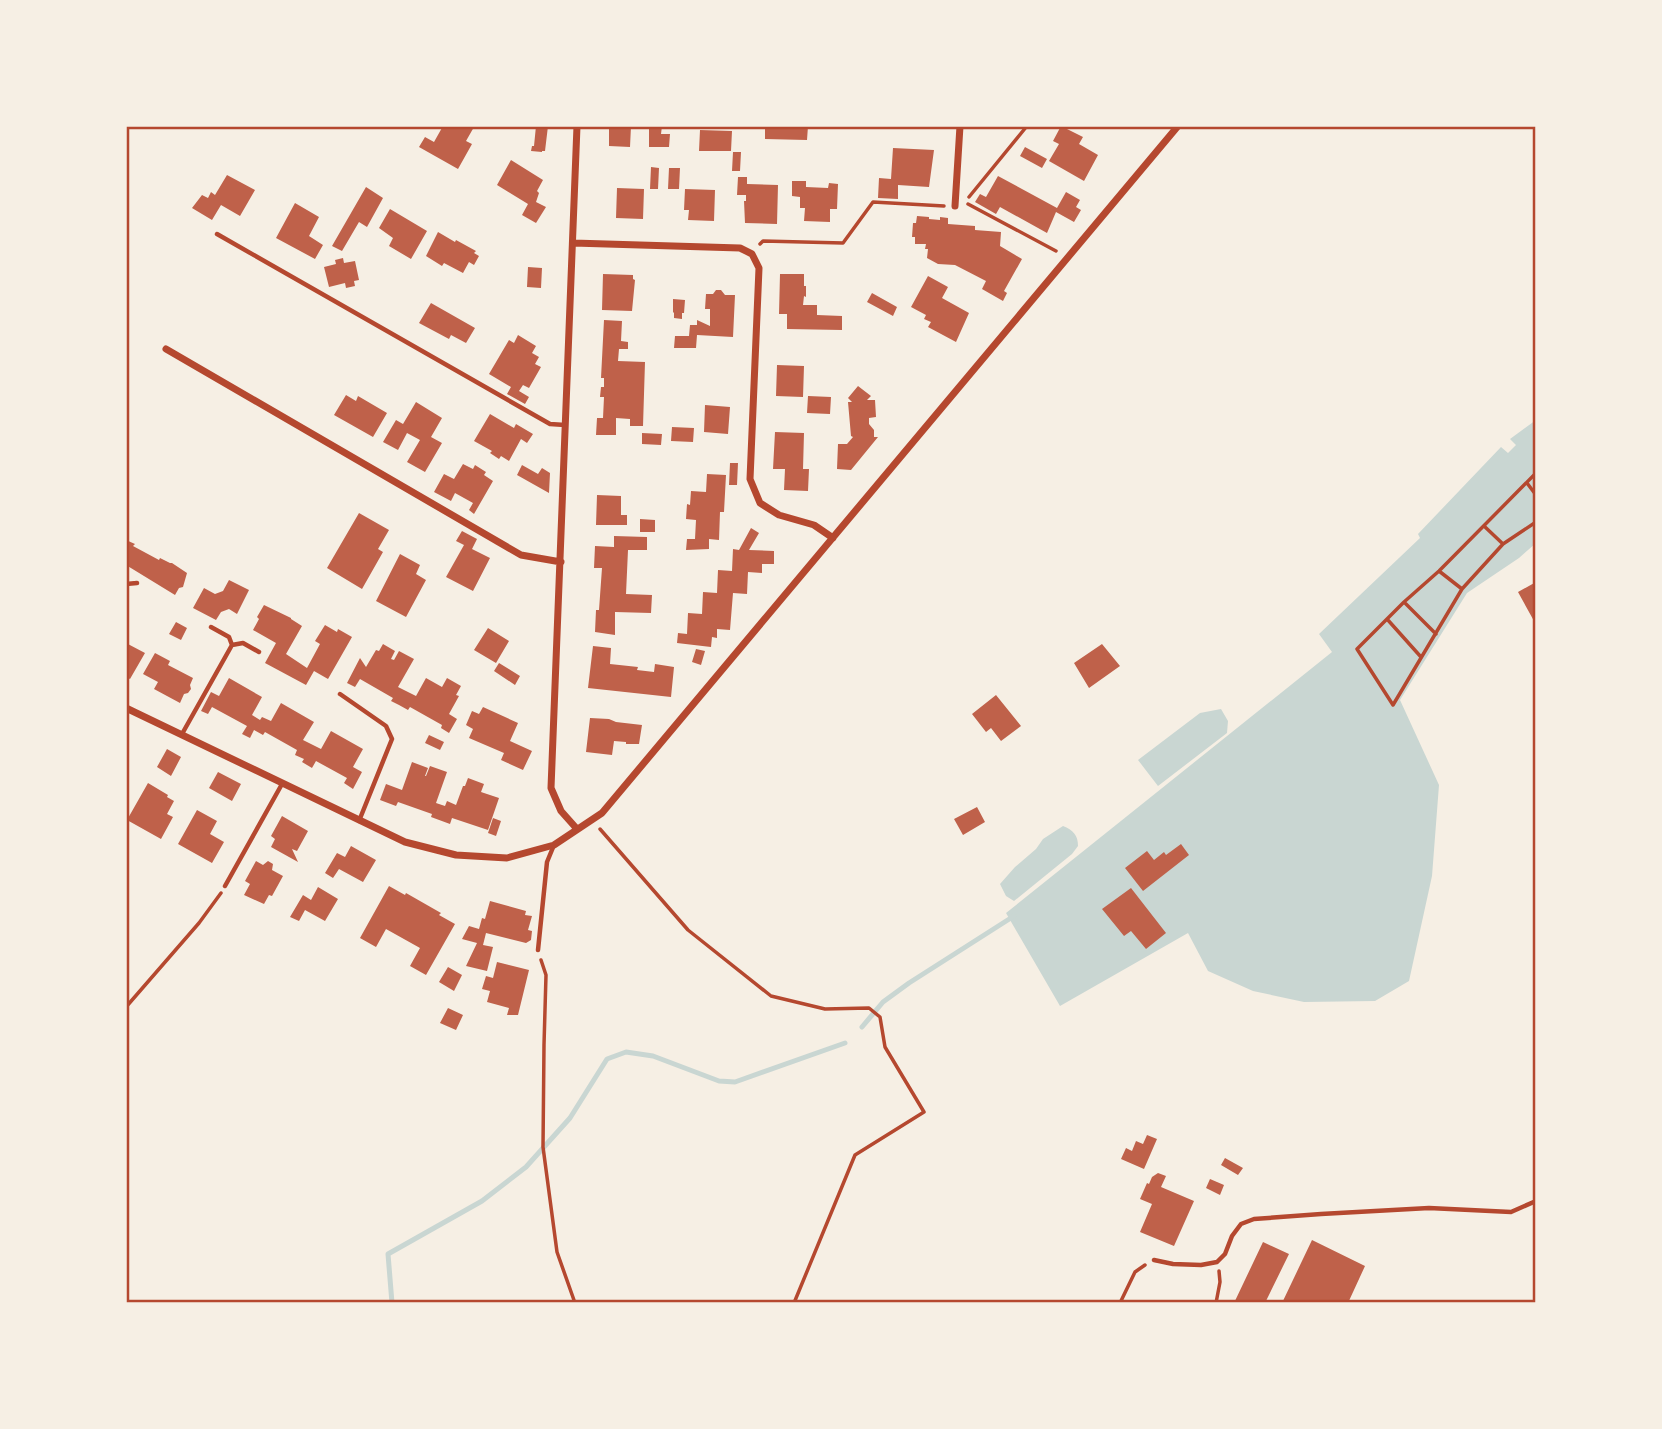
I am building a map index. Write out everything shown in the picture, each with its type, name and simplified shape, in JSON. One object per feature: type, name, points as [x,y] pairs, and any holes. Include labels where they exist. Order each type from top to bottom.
[{"type":"street","points":[[577,126],[551,788],[561,811],[577,830]]},
{"type":"street","points":[[955,206],[960,126]]},
{"type":"street","points":[[126,708],[405,842],[456,855],[507,858],[554,845],[602,813],[1178,126]]},
{"type":"street","points":[[573,243],[740,248],[752,254],[759,268],[750,479],[760,503],[779,515],[814,525],[833,538]]},
{"type":"street","points":[[166,349],[521,555],[561,562]]},
{"type":"lane","points":[[217,234],[550,424],[565,425]]},
{"type":"lane","points":[[126,584],[137,583]]},
{"type":"lane","points":[[182,734],[232,645],[229,636],[211,627]]},
{"type":"lane","points":[[232,645],[243,643],[259,652]]},
{"type":"lane","points":[[340,694],[386,726],[392,740],[359,821]]},
{"type":"lane","points":[[225,886],[283,783]]},
{"type":"lane","points":[[538,950],[547,862],[554,845]]},
{"type":"lane","points":[[1154,1260],[1201,1265],[1217,1262],[1225,1254],[1241,1224],[1254,1219],[1429,1208],[1511,1212],[1536,1201]]},
{"type":"path","points":[[1027,126],[966,202],[1068,258]]},
{"type":"path","points":[[752,254],[763,242],[843,243],[873,202],[955,206]]},
{"type":"path","points":[[1536,473],[1440,571],[1357,649],[1393,705],[1462,589],[1503,544],[1536,522]]},
{"type":"path","points":[[1527,483],[1536,495]]},
{"type":"path","points":[[1484,525],[1503,544]]},
{"type":"path","points":[[1440,571],[1462,589]]},
{"type":"path","points":[[1404,602],[1436,634]]},
{"type":"path","points":[[1387,619],[1421,657]]},
{"type":"path","points":[[591,820],[688,930],[771,996],[825,1009],[869,1008],[880,1017],[885,1047],[924,1112],[855,1155],[794,1303]]},
{"type":"path","points":[[126,1007],[199,923],[225,886]]},
{"type":"path","points":[[538,950],[546,975],[543,1147],[558,1252],[575,1303]]},
{"type":"path","points":[[1120,1303],[1135,1272],[1154,1260]]},
{"type":"path","points":[[1216,1303],[1220,1282],[1217,1262]]},
{"type":"shaded area","points":[[1536,420],[1536,543],[1519,558],[1467,593],[1400,700],[1439,785],[1432,876],[1409,981],[1375,1001],[1304,1002],[1253,991],[1208,971],[1188,933],[1060,1006],[1006,913],[1332,652],[1319,634],[1420,538],[1418,534],[1501,447],[1508,453],[1516,445],[1510,439]]},
{"type":"shaded area","points":[[1221,709],[1228,721],[1227,733],[1158,786],[1138,760],[1200,713]]},
{"type":"shaded area","points":[[1063,826],[1072,831],[1077,839],[1078,846],[1072,854],[1014,901],[1006,896],[1000,884],[1043,839]]},
{"type":"building","points":[[443,126],[474,127],[466,141],[472,144],[458,169],[419,147],[425,137],[434,142]]},
{"type":"building","points":[[536,126],[548,126],[545,151],[542,152],[531,151]]},
{"type":"building","points":[[609,126],[631,126],[630,147],[609,146]]},
{"type":"building","points":[[649,126],[662,126],[661,134],[670,134],[669,147],[649,147]]},
{"type":"building","points":[[765,126],[808,126],[807,140],[765,139]]},
{"type":"building","points":[[1061,126],[1083,137],[1079,144],[1098,155],[1084,181],[1049,161],[1059,144],[1053,141]]},
{"type":"building","points":[[700,130],[732,131],[731,151],[699,151]]},
{"type":"building","points":[[1025,147],[1047,159],[1042,168],[1020,156]]},
{"type":"building","points":[[893,148],[934,150],[929,187],[898,185],[898,199],[878,198],[879,178],[891,179]]},
{"type":"building","points":[[733,152],[741,152],[740,171],[732,171]]},
{"type":"building","points":[[511,160],[543,180],[537,191],[539,193],[536,202],[546,207],[536,223],[522,215],[528,204],[497,185]]},
{"type":"building","points":[[651,167],[659,168],[658,189],[650,189]]},
{"type":"building","points":[[669,168],[680,168],[679,189],[668,189]]},
{"type":"building","points":[[227,175],[255,190],[240,216],[221,205],[212,220],[192,208],[202,195],[208,198],[211,192],[215,195]]},
{"type":"building","points":[[998,176],[1057,208],[1066,192],[1080,200],[1076,207],[1081,210],[1074,222],[1056,212],[1047,233],[1000,207],[996,214],[975,202],[980,194],[986,197]]},
{"type":"building","points":[[738,177],[747,177],[747,184],[778,185],[777,224],[745,223],[746,195],[737,195]]},
{"type":"building","points":[[792,181],[806,181],[806,187],[828,188],[829,183],[838,184],[837,209],[830,209],[830,222],[804,221],[805,208],[800,208],[800,197],[792,196]]},
{"type":"building","points":[[366,187],[383,198],[367,227],[359,222],[342,251],[332,246]]},
{"type":"building","points":[[617,188],[644,189],[643,219],[616,218]]},
{"type":"building","points":[[685,189],[715,190],[714,221],[688,220],[689,210],[684,210]]},
{"type":"building","points":[[295,203],[319,217],[309,236],[323,245],[315,259],[276,238]]},
{"type":"building","points":[[390,209],[427,231],[411,259],[389,246],[393,238],[379,228]]},
{"type":"building","points":[[917,216],[940,220],[940,217],[948,218],[948,224],[1001,232],[1000,246],[1022,259],[1004,291],[1007,293],[1003,301],[982,289],[986,281],[955,265],[938,264],[927,258],[926,244],[915,244],[915,237],[912,237],[913,223],[916,223]]},
{"type":"building","points":[[438,232],[476,251],[474,253],[479,256],[474,265],[469,262],[463,273],[444,263],[442,266],[426,256]]},
{"type":"building","points":[[343,258],[344,263],[355,261],[359,280],[354,281],[355,286],[346,288],[345,283],[329,287],[324,267],[336,264],[335,260]]},
{"type":"building","points":[[528,267],[542,268],[541,288],[527,287]]},
{"type":"building","points":[[603,274],[633,275],[635,280],[632,311],[602,310]]},
{"type":"building","points":[[780,274],[804,274],[806,297],[804,296],[803,305],[817,305],[817,315],[842,316],[842,330],[787,329],[787,314],[779,314]]},
{"type":"building","points":[[928,276],[948,287],[942,298],[969,313],[956,342],[928,327],[931,322],[924,319],[926,315],[911,307]]},
{"type":"building","points":[[716,290],[721,290],[725,295],[735,295],[733,337],[697,335],[696,348],[674,348],[675,336],[689,336],[690,325],[697,325],[697,320],[710,326],[710,309],[705,309],[706,294],[713,294]]},
{"type":"building","points":[[872,293],[897,307],[893,316],[867,302]]},
{"type":"building","points":[[673,299],[685,300],[682,319],[674,318]]},
{"type":"building","points":[[431,303],[475,328],[466,343],[451,335],[449,339],[419,323]]},
{"type":"building","points":[[604,320],[622,321],[621,341],[628,342],[628,349],[619,349],[618,361],[645,362],[643,426],[630,426],[630,419],[616,418],[616,435],[596,435],[597,418],[603,418],[604,397],[600,397],[601,387],[604,387],[604,378],[601,378]]},
{"type":"building","points":[[518,335],[536,346],[532,353],[539,357],[535,364],[541,367],[529,388],[523,385],[519,391],[529,397],[525,404],[507,394],[511,387],[489,374],[509,340],[514,343]]},
{"type":"building","points":[[777,365],[804,366],[803,397],[776,396]]},
{"type":"building","points":[[858,386],[871,396],[867,400],[875,400],[876,417],[869,418],[869,424],[874,430],[874,437],[878,437],[851,470],[837,469],[838,444],[847,444],[853,437],[848,402],[852,402],[848,398]]},
{"type":"building","points":[[346,395],[356,401],[358,396],[387,413],[373,437],[334,415]]},
{"type":"building","points":[[808,396],[831,397],[830,414],[807,413]]},
{"type":"building","points":[[416,402],[442,418],[431,437],[442,443],[425,472],[407,462],[420,440],[407,433],[398,450],[383,442],[396,420],[403,424]]},
{"type":"building","points":[[705,405],[730,407],[728,434],[704,432]]},
{"type":"building","points":[[490,414],[514,428],[516,424],[533,434],[527,443],[521,439],[509,461],[501,456],[499,459],[490,453],[492,451],[474,441]]},
{"type":"building","points":[[672,427],[694,428],[693,442],[671,441]]},
{"type":"building","points":[[775,432],[804,433],[803,469],[809,469],[808,491],[784,490],[785,469],[773,469]]},
{"type":"building","points":[[642,433],[662,434],[661,445],[642,444]]},
{"type":"building","points":[[730,463],[738,463],[737,485],[729,485]]},
{"type":"building","points":[[463,464],[473,469],[475,465],[493,481],[474,514],[469,510],[473,503],[455,493],[451,501],[434,492],[444,474],[454,479]]},
{"type":"building","points":[[522,465],[538,474],[542,468],[550,473],[549,493],[517,475]]},
{"type":"building","points":[[707,474],[726,475],[719,540],[709,539],[709,549],[686,550],[687,539],[695,539],[696,520],[686,519],[687,504],[690,505],[691,491],[706,492]]},
{"type":"building","points":[[597,495],[621,496],[621,515],[627,515],[627,525],[596,525]]},
{"type":"building","points":[[359,513],[389,530],[378,549],[383,552],[362,589],[327,568]]},
{"type":"building","points":[[640,519],[655,520],[655,532],[640,532]]},
{"type":"building","points":[[751,528],[759,533],[749,550],[774,551],[774,564],[762,564],[762,573],[748,572],[747,594],[733,593],[730,630],[717,629],[717,638],[712,637],[711,647],[677,643],[678,633],[687,634],[688,613],[702,614],[703,592],[717,593],[718,570],[732,571],[733,549],[739,550]]},
{"type":"building","points":[[462,531],[477,539],[472,549],[490,558],[473,591],[446,577],[464,545],[456,541]]},
{"type":"building","points":[[614,536],[647,537],[647,550],[628,550],[626,594],[652,595],[651,613],[615,612],[615,635],[595,632],[602,568],[594,568],[595,546],[614,547]]},
{"type":"building","points":[[126,540],[187,573],[183,587],[179,588],[175,595],[126,565]]},
{"type":"building","points":[[400,554],[420,565],[416,574],[426,580],[406,617],[376,601]]},
{"type":"building","points":[[229,580],[249,590],[237,614],[229,609],[221,612],[216,620],[193,608],[204,588],[215,594],[223,591]]},
{"type":"building","points":[[1536,582],[1536,619],[1534,621],[1518,592]]},
{"type":"building","points":[[264,605],[302,626],[286,654],[307,668],[320,644],[315,641],[325,625],[352,637],[328,679],[314,671],[306,685],[265,663],[276,643],[253,630]]},
{"type":"building","points":[[176,622],[187,628],[181,640],[169,634]]},
{"type":"building","points":[[488,628],[509,641],[496,663],[474,650]]},
{"type":"building","points":[[126,643],[145,653],[130,679],[126,677]]},
{"type":"building","points":[[383,644],[395,651],[391,659],[394,660],[399,651],[414,659],[398,687],[416,696],[426,678],[442,687],[447,678],[461,686],[456,695],[459,696],[449,714],[457,719],[449,733],[441,728],[442,725],[410,707],[408,710],[391,701],[393,698],[360,679],[355,687],[347,683],[360,658],[366,667]]},
{"type":"building","points":[[1102,644],[1120,666],[1089,688],[1074,663]]},
{"type":"building","points":[[593,646],[611,648],[610,664],[654,672],[655,664],[674,667],[671,697],[588,688]]},
{"type":"building","points":[[696,649],[705,651],[701,665],[692,662]]},
{"type":"building","points":[[155,653],[170,661],[168,665],[193,678],[191,689],[184,694],[180,703],[154,689],[158,682],[143,674]]},
{"type":"building","points":[[499,663],[520,676],[515,685],[494,671]]},
{"type":"building","points":[[229,678],[262,697],[252,715],[260,720],[262,717],[271,721],[281,703],[314,722],[303,740],[321,749],[331,731],[363,749],[353,767],[362,772],[353,789],[344,783],[347,778],[316,761],[312,768],[302,762],[304,759],[295,755],[297,750],[265,732],[263,735],[254,730],[250,738],[242,734],[247,726],[212,707],[208,714],[201,711],[211,692],[219,696]]},
{"type":"building","points":[[996,695],[1021,726],[1001,741],[991,728],[986,732],[972,714]]},
{"type":"building","points":[[483,707],[518,723],[510,741],[532,751],[523,770],[501,760],[504,753],[469,738],[473,729],[466,725],[472,711],[479,714]]},
{"type":"building","points":[[590,718],[642,725],[639,744],[614,741],[612,755],[586,752]]},
{"type":"building","points":[[429,735],[444,742],[440,750],[425,743]]},
{"type":"building","points":[[167,749],[181,757],[171,776],[157,767]]},
{"type":"building","points":[[412,762],[428,768],[425,776],[430,766],[447,772],[436,803],[445,806],[447,801],[456,805],[468,778],[484,784],[481,792],[499,798],[488,830],[452,818],[450,824],[431,817],[432,814],[398,802],[396,806],[380,800],[386,784],[402,790]]},
{"type":"building","points":[[218,772],[241,784],[232,801],[209,788]]},
{"type":"building","points":[[148,783],[174,801],[167,814],[173,817],[161,839],[127,820]]},
{"type":"building","points":[[977,807],[985,822],[963,835],[954,819]]},
{"type":"building","points":[[197,810],[217,821],[210,834],[224,842],[212,863],[178,844]]},
{"type":"building","points":[[282,816],[308,831],[297,851],[292,849],[298,862],[271,847],[275,839],[271,836]]},
{"type":"building","points":[[493,818],[501,821],[496,836],[488,833]]},
{"type":"building","points":[[1181,844],[1189,855],[1143,891],[1125,868],[1147,851],[1154,860]]},
{"type":"building","points":[[351,846],[376,860],[363,882],[339,869],[333,878],[325,873],[337,853],[345,857]]},
{"type":"building","points":[[256,861],[263,865],[268,861],[273,864],[272,870],[283,876],[272,896],[269,895],[264,904],[244,895],[250,884],[245,881]]},
{"type":"building","points":[[389,886],[441,913],[439,915],[455,924],[426,975],[410,966],[420,948],[386,929],[376,947],[360,938]]},
{"type":"building","points":[[318,887],[338,899],[325,921],[305,910],[299,921],[290,917],[303,895],[311,900]]},
{"type":"building","points":[[1131,888],[1166,933],[1146,949],[1131,931],[1124,936],[1102,909]]},
{"type":"building","points":[[490,901],[526,911],[525,915],[532,916],[528,930],[532,931],[531,940],[526,943],[486,933],[483,945],[493,947],[487,971],[466,966],[477,943],[462,939],[469,926],[479,929]]},
{"type":"building","points":[[497,962],[529,970],[518,1015],[507,1015],[509,1008],[487,1002],[490,991],[482,989],[486,976],[493,978]]},
{"type":"building","points":[[448,967],[462,975],[454,991],[439,982]]},
{"type":"building","points":[[448,1008],[463,1015],[456,1030],[440,1023]]},
{"type":"building","points":[[1147,1135],[1157,1139],[1144,1169],[1121,1159],[1126,1148],[1132,1151],[1136,1141],[1143,1144]]},
{"type":"building","points":[[1225,1158],[1243,1168],[1238,1175],[1221,1165]]},
{"type":"building","points":[[1158,1173],[1166,1176],[1161,1187],[1194,1201],[1174,1246],[1140,1232],[1152,1204],[1140,1199],[1147,1183]]},
{"type":"building","points":[[1210,1179],[1224,1185],[1220,1195],[1206,1188]]},
{"type":"building","points":[[1312,1240],[1365,1266],[1348,1303],[1282,1303]]},
{"type":"building","points":[[1263,1242],[1289,1254],[1265,1303],[1234,1303]]},
{"type":"waterway","points":[[862,1027],[883,1002],[909,983],[1014,916]]},
{"type":"waterway","points":[[392,1303],[388,1254],[482,1201],[526,1167],[570,1118],[607,1059],[626,1052],[653,1056],[719,1081],[735,1082],[845,1043]]}]
